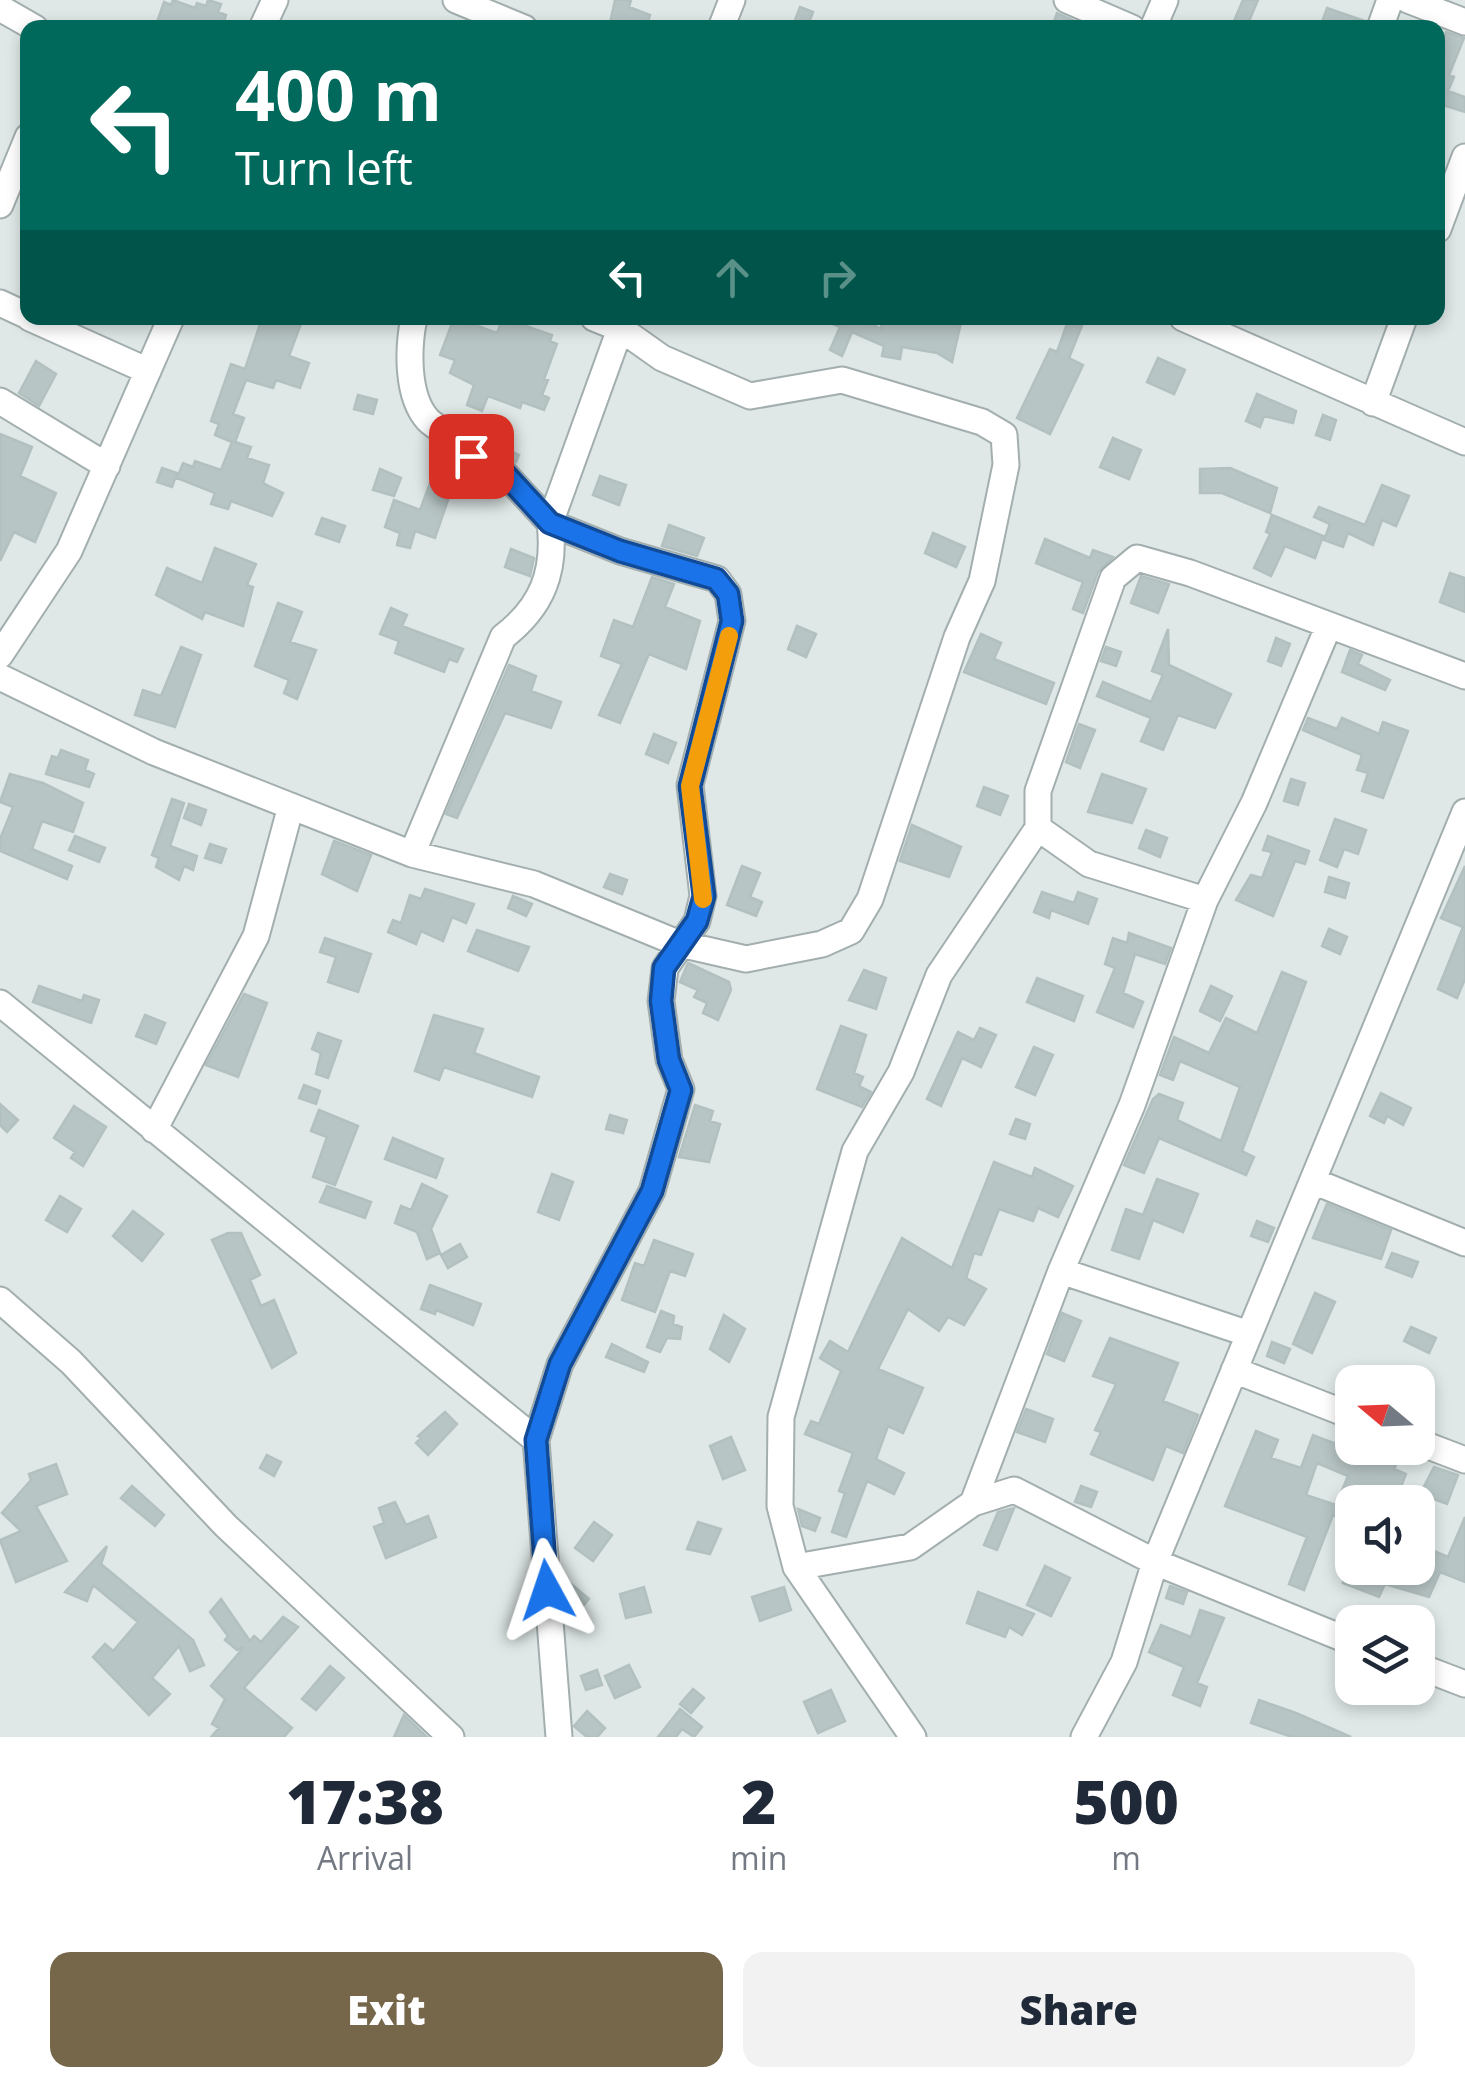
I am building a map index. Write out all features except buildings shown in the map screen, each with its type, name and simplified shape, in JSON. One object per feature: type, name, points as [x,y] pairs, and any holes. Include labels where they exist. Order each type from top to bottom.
[{"type":"street","points":[[456,0],[516,16]]},
{"type":"street","points":[[1067,0],[1113,20]]},
{"type":"street","points":[[1408,0],[1465,22]]},
{"type":"street","points":[[0,205],[20,156]]},
{"type":"street","points":[[1445,209],[1465,157]]},
{"type":"street","points":[[47,325],[148,371]]},
{"type":"street","points":[[0,656],[69,550],[168,325]]},
{"type":"street","points":[[413,325],[410,372],[426,418],[468,448],[471,456],[505,474],[550,523],[620,551],[716,579],[728,594],[732,621],[690,786],[704,896],[697,921],[664,968],[661,1001],[669,1060],[681,1090],[657,1174],[560,1364],[536,1440],[559,1737]]},
{"type":"street","points":[[412,854],[502,637],[530,616],[554,557],[550,523],[621,325]]},
{"type":"street","points":[[0,677],[154,752],[412,854],[534,884],[680,944],[746,958],[837,939],[863,918],[957,637],[982,581],[1008,447],[1004,435],[993,426],[842,380],[750,396],[662,358],[624,325]]},
{"type":"street","points":[[1199,325],[1465,442]]},
{"type":"street","points":[[1372,403],[1401,325]]},
{"type":"street","points":[[0,401],[108,466]]},
{"type":"street","points":[[913,1737],[796,1567],[780,1506],[781,1417],[855,1151],[901,1072],[938,975],[1038,828],[1038,791],[1113,578],[1137,558],[1190,572],[1465,676]]},
{"type":"street","points":[[974,1503],[1061,1271],[1132,1105],[1205,900],[1254,803],[1328,625]]},
{"type":"street","points":[[154,1130],[256,936],[291,806]]},
{"type":"street","points":[[1084,1737],[1124,1662],[1155,1562],[1462,826]]},
{"type":"street","points":[[1038,828],[1089,864],[1205,900]]},
{"type":"street","points":[[0,1003],[536,1440]]},
{"type":"street","points":[[1313,1180],[1465,1243]]},
{"type":"street","points":[[1061,1271],[1249,1334]]},
{"type":"street","points":[[0,1300],[71,1362],[226,1526],[445,1734]]},
{"type":"street","points":[[1234,1370],[1335,1409]]},
{"type":"street","points":[[1435,1449],[1465,1460]]},
{"type":"street","points":[[796,1567],[910,1547],[974,1503],[1014,1490],[1155,1562],[1335,1635]]},
{"type":"street","points":[[1435,1673],[1465,1684]]},
{"type":"slow traffic","points":[[703,899],[690,786],[729,636]]},
{"type":"route","points":[[471,456],[505,474],[550,523],[620,551],[716,579],[728,594],[732,621],[719,685],[690,786],[704,896],[697,921],[664,968],[661,1001],[669,1060],[681,1090],[652,1191],[560,1364],[536,1440],[547,1590]]}]
